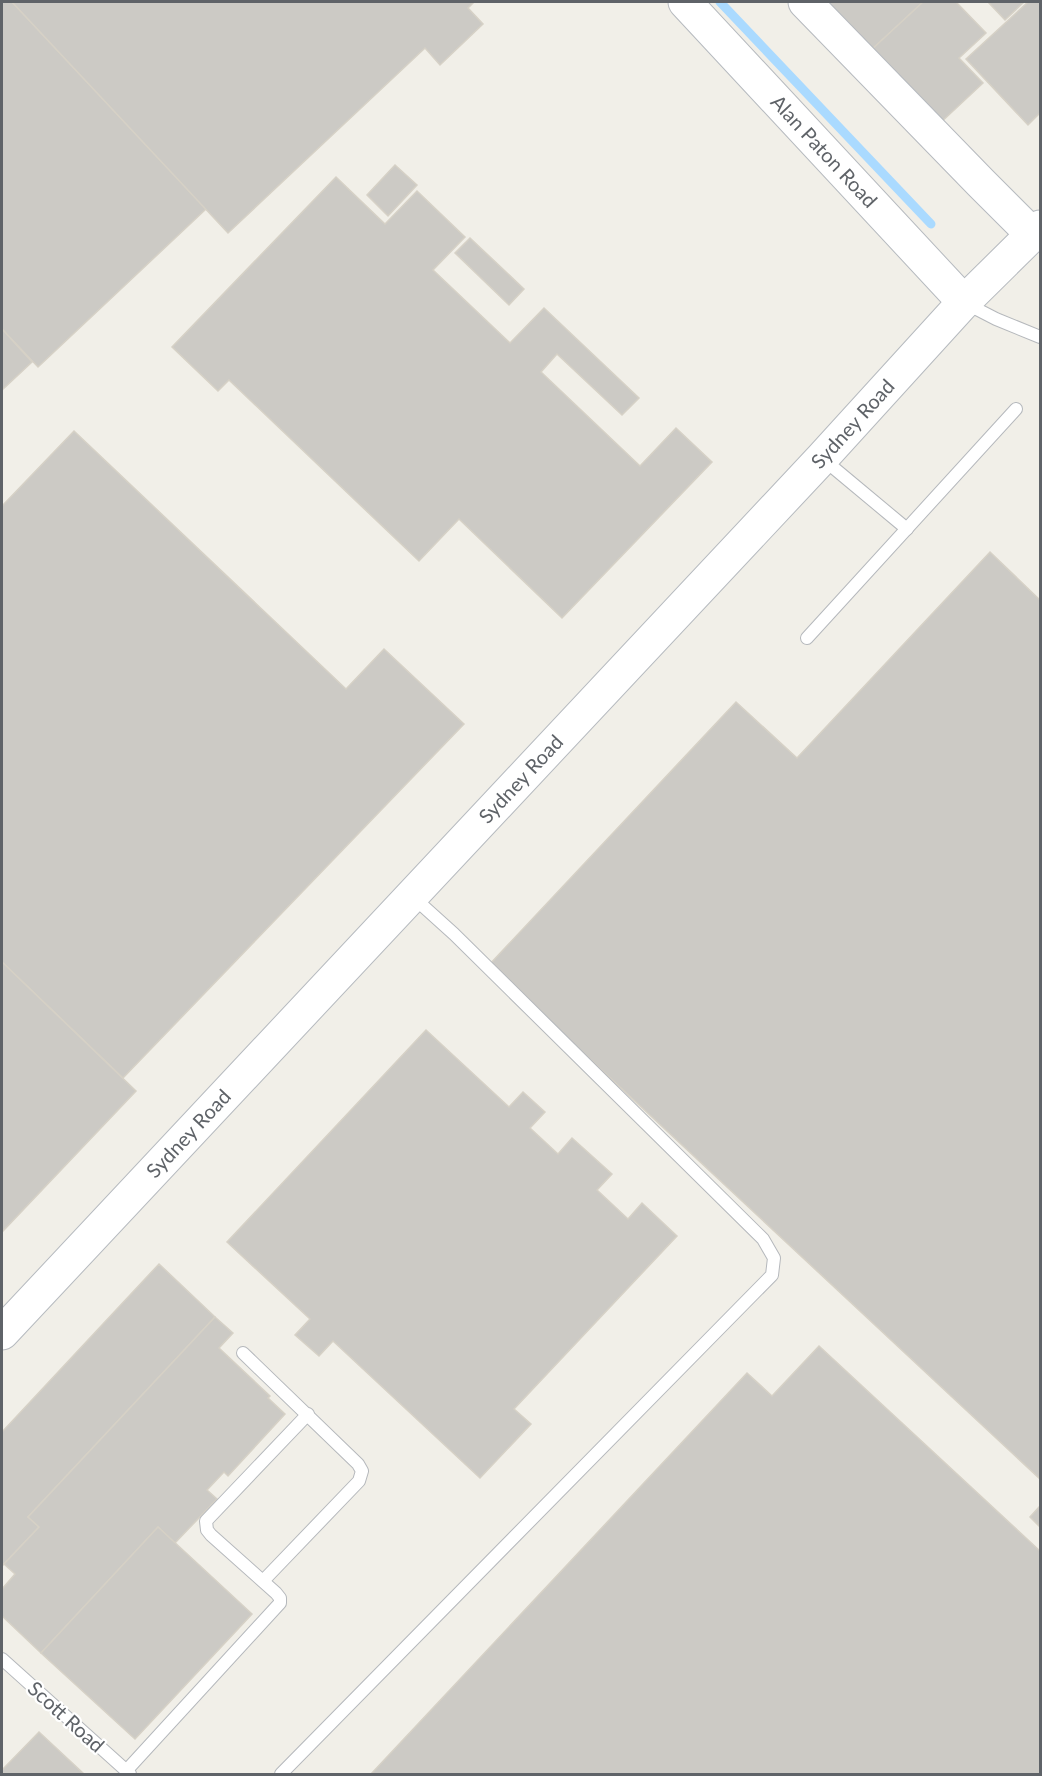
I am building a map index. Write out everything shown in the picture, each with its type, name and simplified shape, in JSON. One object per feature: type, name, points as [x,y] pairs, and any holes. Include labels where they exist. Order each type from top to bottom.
[{"type":"main road","name":"Alan Paton Road","points":[[685,2],[964,302]]},
{"type":"main road","points":[[805,2],[973,175],[1038,236]]},
{"type":"main road","name":"Sydney Road","points":[[2,1333],[822,458],[964,302],[1038,236]]},
{"type":"lane","points":[[964,302],[996,319],[1041,337]]},
{"type":"lane","points":[[807,638],[1016,409]]},
{"type":"lane","points":[[822,458],[907,529]]},
{"type":"lane","points":[[281,1774],[772,1275],[774,1258],[763,1239],[454,934],[411,896]]},
{"type":"lane","points":[[243,1353],[308,1414],[358,1464],[362,1471],[362,1476],[263,1581]]},
{"type":"lane","points":[[128,1773],[280,1603],[280,1598],[263,1581],[207,1530],[206,1521],[308,1414]]},
{"type":"lane","name":"Scott Road","points":[[2,1659],[128,1773]]},
{"type":"building","points":[[2,2],[12,2],[206,209],[38,367],[2,329]]},
{"type":"building","points":[[12,2],[474,2],[468,8],[483,24],[440,65],[425,48],[228,233]]},
{"type":"building","points":[[822,2],[923,2],[869,52]]},
{"type":"building","points":[[923,2],[956,2],[986,33],[959,58],[983,83],[938,125],[869,52]]},
{"type":"building","points":[[988,2],[1024,2],[1005,20]]},
{"type":"building","points":[[1028,2],[1040,2],[1040,113],[1028,125],[966,59]]},
{"type":"building","points":[[395,165],[417,185],[388,216],[367,195]]},
{"type":"building","points":[[336,177],[385,224],[417,191],[465,237],[433,270],[510,343],[544,308],[639,398],[622,415],[557,354],[541,372],[640,466],[676,428],[712,462],[562,618],[459,519],[419,561],[229,380],[218,391],[172,347]]},
{"type":"building","points":[[470,238],[524,289],[509,305],[455,253]]},
{"type":"building","points":[[2,329],[32,362],[2,390]]},
{"type":"building","points":[[74,431],[346,689],[384,649],[464,724],[123,1078],[2,962],[2,506]]},
{"type":"building","points":[[990,552],[1040,600],[1040,1479],[489,965],[736,702],[797,758]]},
{"type":"building","points":[[2,962],[136,1091],[2,1232]]},
{"type":"building","points":[[426,1030],[509,1107],[523,1092],[545,1112],[530,1128],[558,1154],[572,1138],[612,1174],[597,1190],[628,1219],[642,1203],[677,1236],[514,1409],[531,1424],[480,1478],[333,1341],[319,1356],[295,1335],[310,1319],[227,1242]]},
{"type":"building","points":[[159,1264],[215,1317],[28,1517],[39,1527],[2,1566],[2,1432]]},
{"type":"building","points":[[215,1317],[233,1333],[219,1348],[270,1396],[268,1398],[285,1414],[228,1476],[224,1472],[207,1490],[217,1499],[175,1543],[158,1527],[41,1653],[2,1616],[2,1589],[15,1574],[4,1564],[39,1527],[28,1517]]},
{"type":"building","points":[[819,1346],[1040,1551],[1040,1774],[371,1774],[747,1373],[772,1396]]},
{"type":"building","points":[[1040,1506],[1040,1527],[1030,1517]]},
{"type":"building","points":[[158,1527],[252,1614],[135,1739],[41,1653]]},
{"type":"building","points":[[39,1732],[84,1774],[2,1774],[2,1770]]},
{"type":"waterway","points":[[720,2],[931,224]]}]
